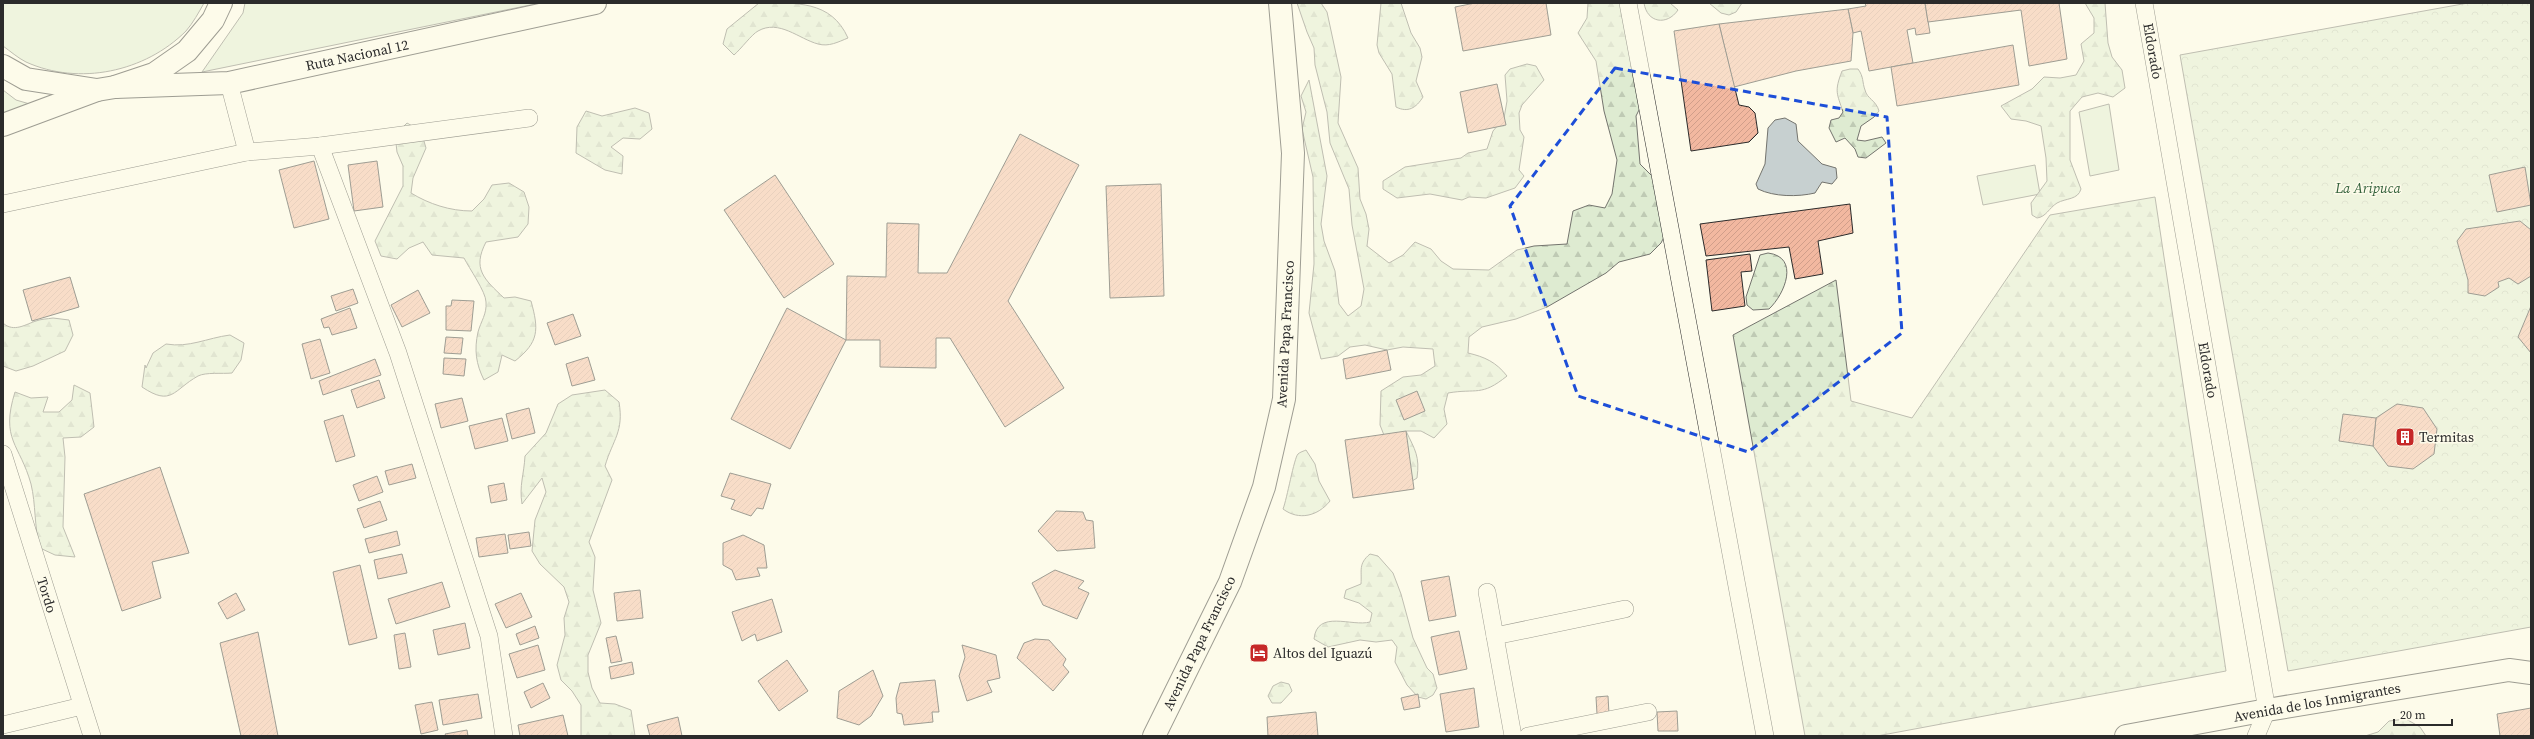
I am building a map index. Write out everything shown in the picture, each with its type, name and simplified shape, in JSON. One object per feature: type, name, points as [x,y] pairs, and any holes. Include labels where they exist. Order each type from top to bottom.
[{"type":"main road","points":[[3,125],[154,74],[187,51],[213,20],[221,3]]},
{"type":"main road","name":"Ruta Nacional 12","points":[[106,89],[229,83],[595,3]]},
{"type":"main road","name":"Avenida Papa Francisco","points":[[1154,736],[1230,582],[1264,486],[1284,399],[1294,153],[1280,3]]},
{"type":"main road","points":[[3,66],[26,79],[106,89]]},
{"type":"main road","name":"Avenida de los Inmigrantes","points":[[2509,670],[2531,657]]},
{"type":"main road","name":"Avenida de los Inmigrantes","points":[[2126,736],[2267,710],[2509,670],[2531,673]]},
{"type":"street","points":[[1628,3],[1765,736]]},
{"type":"street","name":"Eldorado","points":[[2144,3],[2267,710]]},
{"type":"street","points":[[229,83],[247,152]]},
{"type":"street","points":[[3,204],[247,152],[320,146],[529,118]]},
{"type":"street","points":[[320,146],[398,353],[489,636],[504,736]]},
{"type":"street","name":"Tordo","points":[[3,454],[92,736]]},
{"type":"street","points":[[1487,592],[1513,736]]},
{"type":"street","points":[[1495,636],[1625,609]]},
{"type":"street","points":[[3,725],[82,706]]},
{"type":"street","points":[[2256,736],[2267,710]]},
{"type":"street","points":[[1528,736],[1648,712]]},
{"type":"highlighted area","points":[[1615,68],[1887,117],[1902,333],[1748,452],[1578,396],[1510,206]]},
{"type":"green space","points":[[3,3],[204,3],[186,31],[170,45],[151,57],[110,71],[89,74],[68,73],[46,69],[26,62],[3,46]]},
{"type":"green space","points":[[245,3],[540,3],[202,72],[243,13]]},
{"type":"green space","points":[[759,3],[799,4],[822,10],[832,16],[841,26],[848,38],[833,44],[822,45],[811,42],[789,31],[774,27],[766,28],[758,31],[734,55],[723,44],[727,29]]},
{"type":"green space","points":[[1297,3],[1321,3],[1327,12],[1341,77],[1338,123],[1358,168],[1360,199],[1366,214],[1369,229],[1367,246],[1389,263],[1403,255],[1415,242],[1431,249],[1441,261],[1453,269],[1489,270],[1517,250],[1534,246],[1567,244],[1573,211],[1589,205],[1605,208],[1612,194],[1617,160],[1604,111],[1596,61],[1578,33],[1587,18],[1588,3],[1622,3],[1643,102],[1636,116],[1640,164],[1651,175],[1665,182],[1668,229],[1661,243],[1650,254],[1619,262],[1606,273],[1547,307],[1516,319],[1482,327],[1469,337],[1468,353],[1480,356],[1490,361],[1499,367],[1507,376],[1498,383],[1485,389],[1448,393],[1444,409],[1447,424],[1434,438],[1421,431],[1406,431],[1416,453],[1418,470],[1417,478],[1404,486],[1380,425],[1381,391],[1403,377],[1421,375],[1435,366],[1433,349],[1403,347],[1387,350],[1365,345],[1350,347],[1338,356],[1321,359],[1309,313],[1314,264],[1313,177],[1302,129],[1306,112],[1301,96],[1309,80],[1327,176],[1321,224],[1324,241],[1335,271],[1339,304],[1348,316],[1361,306],[1364,289],[1352,225],[1349,189],[1330,143],[1327,112],[1315,65],[1314,48]]},
{"type":"green space","points":[[1381,3],[1401,3],[1411,33],[1420,48],[1422,57],[1416,81],[1423,97],[1415,107],[1404,110],[1396,107],[1392,74],[1379,53],[1377,45]]},
{"type":"green space","points":[[1644,3],[1670,3],[1678,10],[1674,15],[1668,18],[1658,20],[1649,15]]},
{"type":"green space","points":[[1709,3],[1742,3],[1736,12],[1729,15],[1721,13]]},
{"type":"green space","points":[[2085,3],[2105,3],[2108,43],[2112,57],[2122,70],[2125,88],[2113,97],[2098,93],[2082,97],[2070,111],[2070,160],[2081,189],[2074,197],[2060,201],[2043,216],[2037,218],[2032,215],[2031,203],[2047,181],[2046,158],[2041,126],[2026,121],[2011,119],[2001,106],[2032,89],[2044,77],[2060,78],[2076,75],[2084,61],[2081,44],[2094,33],[2094,18]]},
{"type":"green space","name":"La Aripuca","points":[[2468,3],[2531,3],[2531,627],[2288,671],[2180,55]]},
{"type":"green space","points":[[1527,64],[1536,66],[1544,80],[1522,105],[1519,113],[1520,130],[1524,137],[1519,170],[1524,176],[1515,188],[1486,198],[1469,197],[1462,200],[1430,194],[1397,198],[1383,189],[1383,181],[1405,167],[1461,158],[1468,153],[1487,149],[1493,131],[1504,118],[1507,101],[1505,75],[1510,69]]},
{"type":"green space","points":[[1858,69],[1862,77],[1866,93],[1876,104],[1879,111],[1874,117],[1861,126],[1857,140],[1865,141],[1882,137],[1886,143],[1866,158],[1858,157],[1855,149],[1845,138],[1836,142],[1829,128],[1831,120],[1839,118],[1843,112],[1837,88],[1842,71]]},
{"type":"green space","points":[[3,90],[16,100],[47,109],[3,121]]},
{"type":"green space","points":[[2109,104],[2119,170],[2090,176],[2079,112]]},
{"type":"green space","points":[[635,108],[649,113],[652,129],[640,139],[623,138],[611,147],[623,156],[622,174],[605,170],[576,153],[577,127],[586,111],[602,116]]},
{"type":"green space","points":[[407,123],[421,131],[426,148],[413,178],[411,193],[440,206],[456,210],[472,211],[484,199],[492,185],[509,183],[524,192],[529,207],[528,224],[518,237],[486,242],[480,259],[480,267],[486,279],[504,298],[515,297],[531,301],[536,328],[535,335],[529,348],[515,361],[502,355],[498,372],[484,380],[479,368],[476,345],[478,332],[486,310],[486,302],[480,286],[464,258],[432,255],[423,242],[409,248],[397,259],[381,256],[375,241],[403,186],[403,166],[397,152],[395,135]]},
{"type":"green space","points":[[2035,165],[2040,194],[1983,205],[1977,176]]},
{"type":"green space","points":[[2155,197],[2226,671],[1877,736],[1805,736],[1733,335],[1836,280],[1851,401],[1912,418],[2050,215]]},
{"type":"green space","points":[[1768,253],[1778,256],[1784,261],[1787,269],[1784,286],[1775,302],[1769,309],[1753,310],[1747,305],[1746,297],[1760,255]]},
{"type":"green space","points":[[53,318],[69,320],[73,335],[65,351],[33,366],[16,371],[3,366],[3,323],[7,326],[16,328],[38,320]]},
{"type":"green space","points":[[230,335],[244,343],[241,360],[232,373],[198,376],[177,391],[166,396],[160,396],[152,393],[142,387],[145,365],[146,368],[153,353],[166,344],[190,344]]},
{"type":"green space","points":[[74,385],[90,393],[94,427],[81,437],[63,438],[65,457],[63,527],[75,557],[55,555],[40,548],[31,484],[27,471],[13,441],[10,421],[11,408],[15,392],[31,398],[48,397],[43,412],[59,412],[72,400]]},
{"type":"green space","points":[[605,390],[619,402],[620,421],[617,435],[605,466],[612,480],[589,542],[595,557],[593,590],[601,623],[588,655],[588,672],[592,688],[600,703],[615,704],[631,710],[635,736],[581,736],[581,705],[572,691],[561,680],[557,665],[565,635],[564,618],[569,602],[564,587],[540,564],[532,551],[535,520],[546,492],[542,478],[522,504],[521,497],[525,456],[546,433],[558,404],[572,395]]},
{"type":"green space","points":[[1306,450],[1315,464],[1319,481],[1330,501],[1320,510],[1302,516],[1289,513],[1283,509],[1296,457],[1299,453]]},
{"type":"green space","points":[[1370,554],[1378,556],[1393,573],[1401,594],[1413,638],[1427,668],[1433,674],[1437,688],[1433,695],[1426,699],[1418,697],[1407,685],[1395,662],[1397,647],[1392,640],[1376,642],[1360,640],[1328,647],[1314,639],[1321,624],[1336,621],[1363,623],[1370,622],[1372,613],[1359,603],[1344,598],[1346,590],[1361,584],[1362,564]]},
{"type":"green space","points":[[1281,682],[1289,684],[1292,691],[1281,703],[1272,703],[1268,696],[1273,686]]},
{"type":"green space","points":[[2406,719],[2420,727],[2426,736],[2365,736],[2378,732],[2389,721]]},
{"type":"shaded area","points":[[1785,118],[1796,124],[1798,141],[1822,164],[1836,168],[1837,178],[1832,184],[1822,182],[1815,193],[1801,195],[1786,196],[1771,194],[1758,189],[1756,184],[1765,164],[1768,128],[1775,120]]},
{"type":"building","points":[[1475,3],[1546,3],[1551,35],[1463,51],[1455,7]]},
{"type":"building","points":[[1865,3],[1925,3],[1930,33],[1916,35],[1915,28],[1907,30],[1913,63],[1869,71],[1861,31],[1853,33],[1848,9],[1866,6]]},
{"type":"building","points":[[1925,3],[2059,3],[2067,59],[2029,66],[2021,10],[1928,22]]},
{"type":"building","points":[[1848,9],[1853,33],[1851,61],[1796,71],[1734,87],[1719,24]]},
{"type":"building","points":[[1719,24],[1739,105],[1749,107],[1755,113],[1758,133],[1749,142],[1691,151],[1674,31]]},
{"type":"building","points":[[2013,45],[2019,85],[1897,106],[1891,67]]},
{"type":"building","points":[[1497,84],[1506,125],[1468,133],[1460,92]]},
{"type":"building","points":[[1020,134],[1079,165],[1008,301],[1064,388],[1005,427],[950,338],[936,338],[936,368],[880,367],[880,340],[846,340],[847,276],[886,277],[887,223],[919,224],[918,273],[947,273]]},
{"type":"building","points":[[314,161],[329,219],[294,228],[279,170]]},
{"type":"building","points":[[377,161],[383,207],[354,211],[348,165]]},
{"type":"building","points":[[2525,167],[2531,205],[2497,212],[2489,175]]},
{"type":"building","points":[[775,175],[834,264],[784,298],[724,210]]},
{"type":"building","points":[[1161,184],[1164,296],[1110,298],[1106,186]]},
{"type":"building","points":[[1850,204],[1853,233],[1818,241],[1823,274],[1795,279],[1789,247],[1706,256],[1700,224]]},
{"type":"building","points":[[2520,221],[2531,230],[2531,276],[2518,284],[2509,278],[2498,282],[2499,287],[2485,296],[2468,293],[2468,280],[2457,241],[2466,229]]},
{"type":"building","points":[[1750,254],[1752,271],[1741,272],[1745,306],[1712,311],[1706,260]]},
{"type":"building","points":[[70,277],[79,307],[32,321],[23,290]]},
{"type":"building","points":[[353,289],[358,303],[336,311],[331,296]]},
{"type":"building","points":[[418,290],[430,313],[402,327],[391,305]]},
{"type":"building","points":[[452,300],[474,301],[471,331],[446,330],[446,306],[451,306]]},
{"type":"building","points":[[2531,306],[2531,353],[2518,337]]},
{"type":"building","points":[[350,308],[357,328],[332,335],[329,327],[324,328],[321,319]]},
{"type":"building","points":[[787,308],[846,340],[790,449],[731,419]]},
{"type":"building","points":[[573,314],[581,336],[555,345],[547,323]]},
{"type":"building","points":[[446,337],[463,338],[461,354],[444,353]]},
{"type":"building","points":[[320,339],[330,373],[311,379],[302,344]]},
{"type":"building","points":[[1387,350],[1391,370],[1346,379],[1343,359]]},
{"type":"building","points":[[588,357],[595,380],[572,386],[566,364]]},
{"type":"building","points":[[444,358],[466,359],[464,376],[443,374]]},
{"type":"building","points":[[375,359],[381,375],[323,395],[319,381]]},
{"type":"building","points":[[379,380],[385,398],[357,408],[351,390]]},
{"type":"building","points":[[1417,391],[1425,411],[1404,420],[1396,400]]},
{"type":"building","points":[[462,398],[468,421],[441,428],[435,404]]},
{"type":"building","name":"Termitas","points":[[2397,404],[2423,408],[2437,429],[2434,454],[2413,469],[2388,466],[2373,446],[2376,418]]},
{"type":"building","points":[[529,408],[535,433],[512,439],[506,414]]},
{"type":"building","points":[[2343,414],[2376,418],[2373,446],[2339,441]]},
{"type":"building","points":[[343,415],[355,456],[336,462],[324,421]]},
{"type":"building","points":[[502,418],[508,441],[475,449],[469,426]]},
{"type":"building","points":[[1406,431],[1414,489],[1353,498],[1345,440]]},
{"type":"building","points":[[412,464],[416,478],[389,485],[385,471]]},
{"type":"building","points":[[160,467],[189,553],[152,562],[161,598],[122,611],[84,494]]},
{"type":"building","points":[[730,473],[771,484],[763,509],[757,508],[751,516],[731,509],[735,500],[721,496]]},
{"type":"building","points":[[377,476],[383,492],[359,501],[353,485]]},
{"type":"building","points":[[504,483],[507,500],[491,503],[488,486]]},
{"type":"building","points":[[380,501],[387,520],[364,528],[357,509]]},
{"type":"building","points":[[1056,511],[1083,512],[1086,520],[1093,521],[1095,548],[1057,551],[1038,531]]},
{"type":"building","points":[[397,531],[400,545],[369,553],[365,539]]},
{"type":"building","points":[[529,532],[531,546],[510,549],[508,535]]},
{"type":"building","points":[[505,534],[508,553],[479,557],[476,538]]},
{"type":"building","points":[[743,535],[764,545],[767,568],[757,568],[760,576],[736,580],[732,570],[723,565],[723,543]]},
{"type":"building","points":[[402,554],[407,573],[378,579],[374,560]]},
{"type":"building","points":[[360,565],[377,638],[349,645],[333,572]]},
{"type":"building","points":[[1055,570],[1084,581],[1078,588],[1089,593],[1077,619],[1043,605],[1032,583]]},
{"type":"building","points":[[1449,576],[1456,616],[1429,621],[1421,581]]},
{"type":"building","points":[[442,582],[450,607],[396,624],[388,599]]},
{"type":"building","points":[[640,590],[643,618],[617,621],[614,593]]},
{"type":"building","points":[[236,593],[245,610],[227,619],[218,603]]},
{"type":"building","points":[[521,593],[532,617],[506,628],[495,604]]},
{"type":"building","points":[[772,599],[782,632],[757,641],[755,634],[742,641],[732,612]]},
{"type":"building","points":[[465,623],[470,648],[438,655],[433,630]]},
{"type":"building","points":[[535,626],[539,638],[520,645],[516,634]]},
{"type":"building","points":[[1459,631],[1467,669],[1439,675],[1431,637]]},
{"type":"building","points":[[258,632],[278,736],[241,736],[220,643]]},
{"type":"building","points":[[405,633],[411,667],[399,669],[394,635]]},
{"type":"building","points":[[616,636],[622,661],[611,663],[606,638]]},
{"type":"building","points":[[1035,639],[1049,640],[1066,659],[1063,665],[1069,672],[1053,691],[1017,658],[1024,643]]},
{"type":"building","points":[[538,645],[545,670],[517,678],[509,654]]},
{"type":"building","points":[[962,645],[996,655],[1000,678],[987,681],[992,692],[967,701],[959,676],[965,657]]},
{"type":"building","points":[[787,660],[808,691],[779,711],[758,681]]},
{"type":"building","points":[[632,662],[634,674],[611,679],[609,667]]},
{"type":"building","points":[[873,670],[883,696],[871,716],[859,725],[837,718],[839,691]]},
{"type":"building","points":[[935,680],[939,712],[932,712],[933,722],[904,725],[902,714],[897,713],[896,698],[900,683]]},
{"type":"building","points":[[543,683],[550,698],[531,708],[524,692]]},
{"type":"building","points":[[1474,688],[1479,727],[1446,732],[1440,694]]},
{"type":"building","points":[[478,694],[482,718],[443,725],[439,700]]},
{"type":"building","points":[[1418,694],[1420,707],[1404,710],[1401,698]]},
{"type":"building","points":[[1608,696],[1609,714],[1597,714],[1596,697]]},
{"type":"building","points":[[432,702],[438,730],[421,734],[415,705]]},
{"type":"building","points":[[2531,708],[2531,736],[2500,736],[2497,714]]},
{"type":"building","points":[[1677,711],[1678,731],[1658,731],[1657,712]]},
{"type":"building","points":[[1316,712],[1318,736],[1268,736],[1267,717]]},
{"type":"building","points":[[563,715],[568,736],[520,736],[518,725]]},
{"type":"building","points":[[678,717],[682,736],[650,736],[647,725]]},
{"type":"building","points":[[467,730],[468,736],[446,736],[445,734]]},
{"type":"place","name":"Termitas","points":[[2405,437]]},
{"type":"place","name":"Altos del Iguazú","points":[[1259,653]]}]
